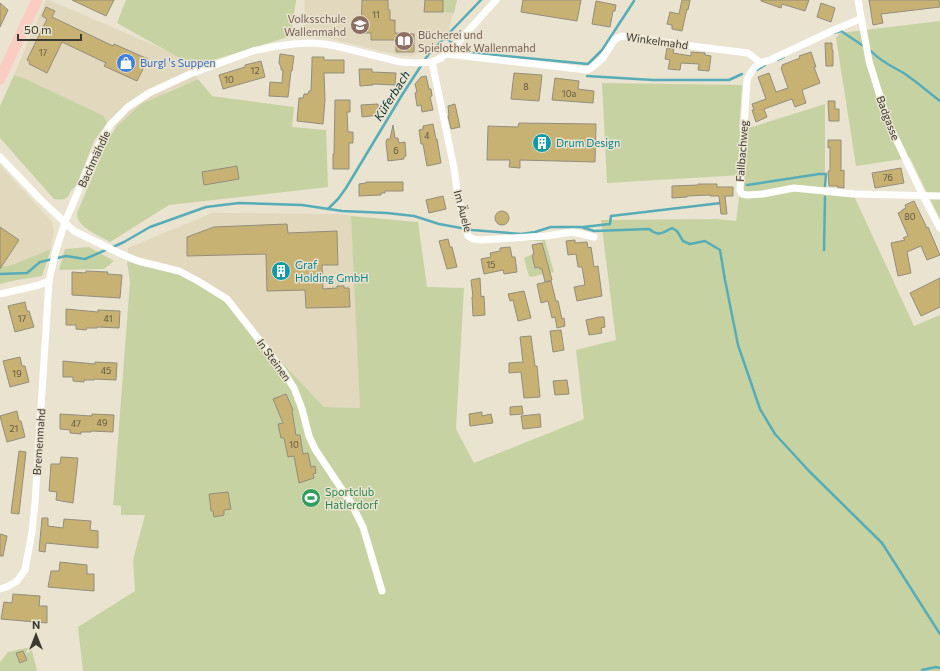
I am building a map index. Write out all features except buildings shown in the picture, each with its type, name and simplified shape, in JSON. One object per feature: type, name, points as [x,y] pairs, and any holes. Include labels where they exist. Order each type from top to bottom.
[{"type":"main road","points":[[0,79],[37,0]]},
{"type":"street","name":"Bachmähdle","points":[[65,222],[96,150],[110,125],[128,107],[149,93],[190,74],[253,51],[272,47],[312,43],[324,44],[400,62],[430,62],[441,58],[454,48],[496,0]]},
{"type":"street","name":"Badgasse","points":[[858,0],[868,61],[888,122],[940,228]]},
{"type":"street","name":"Fallbachweg","points":[[860,19],[770,60],[761,62],[750,72],[747,80],[740,190],[742,194],[747,195],[763,194],[794,188],[855,194],[923,196]]},
{"type":"street","name":"Winkelmahd","points":[[446,54],[587,70],[602,59],[615,39],[622,36],[748,53],[761,62]]},
{"type":"street","name":"Im Äuele","points":[[430,62],[454,168],[463,220],[468,236],[473,239],[481,240],[546,236],[573,232],[594,237]]},
{"type":"street","points":[[0,157],[40,199],[65,222]]},
{"type":"street","points":[[923,196],[940,196]]},
{"type":"street","name":"In Steinen","points":[[65,222],[74,231],[100,244],[138,261],[179,271],[227,299],[283,371],[294,388],[302,409],[309,436],[315,448],[351,504],[363,527],[382,591]]},
{"type":"street","name":"Bremenmahd","points":[[0,589],[17,581],[25,570],[32,532],[49,281],[56,250],[65,222]]},
{"type":"street","points":[[0,294],[39,285],[49,281]]},
{"type":"shaded area","points":[[46,0],[177,55],[198,79],[168,91],[131,113],[116,127],[107,123],[103,116],[26,79],[14,75]]},
{"type":"shaded area","name":"Volksschule Wallenmahd","points":[[305,0],[457,0],[448,32],[427,53],[416,54],[413,56],[397,55],[327,38],[303,37]]},
{"type":"shaded area","points":[[0,165],[52,222],[54,232],[51,249],[9,266],[0,267]]},
{"type":"shaded area","points":[[212,213],[342,214],[351,216],[357,314],[360,408],[324,407],[219,296],[127,262],[128,248]]},
{"type":"green space","points":[[126,0],[296,0],[291,36],[194,66],[117,23]]},
{"type":"green space","points":[[443,0],[457,0],[454,13],[443,12]]},
{"type":"green space","points":[[940,21],[940,219],[910,158],[856,166],[836,38],[840,33]]},
{"type":"green space","points":[[14,75],[26,79],[104,116],[107,123],[94,141],[76,186],[64,199],[54,199],[0,138],[0,106]]},
{"type":"green space","points":[[198,79],[212,96],[294,107],[292,127],[326,130],[328,187],[169,205],[110,242],[80,223],[77,213],[108,140],[116,127],[141,104]]},
{"type":"green space","points":[[602,83],[742,85],[739,131],[825,104],[825,195],[855,198],[914,326],[940,315],[940,671],[83,671],[78,627],[135,591],[133,560],[145,515],[121,515],[121,506],[113,505],[130,282],[127,262],[180,275],[219,296],[324,407],[360,408],[351,216],[418,222],[427,287],[464,288],[456,429],[474,463],[584,419],[576,350],[616,340],[601,220],[716,219],[736,221],[742,175],[607,183]]},
{"type":"green space","points":[[527,240],[545,240],[554,272],[531,277],[529,276],[524,259],[525,257],[532,255],[536,268],[548,264],[542,241]]},
{"type":"green space","points":[[89,247],[114,261],[104,269],[59,270],[65,249]]},
{"type":"green space","points":[[51,249],[42,276],[0,284],[0,267],[9,266]]},
{"type":"green space","points":[[31,647],[37,671],[0,671],[0,662],[8,652]]},
{"type":"waterway","name":"Küferbach","points":[[328,209],[346,188],[428,55],[481,0]]},
{"type":"waterway","points":[[461,50],[464,52],[588,64],[602,50],[634,1]]},
{"type":"waterway","points":[[834,33],[841,31],[862,45]]},
{"type":"waterway","points":[[446,38],[451,42]]},
{"type":"waterway","points":[[871,51],[874,55],[902,72],[940,101]]},
{"type":"waterway","points":[[778,60],[784,57]]},
{"type":"waterway","points":[[757,70],[765,65]]},
{"type":"waterway","points":[[587,76],[653,80],[729,80],[742,74]]},
{"type":"waterway","points":[[747,185],[826,174],[825,186]]},
{"type":"waterway","points":[[824,250],[825,197]]},
{"type":"waterway","points":[[113,247],[150,227],[206,207],[239,203],[302,205],[342,211],[387,213],[414,216],[439,224],[472,230],[521,234],[535,232],[551,227],[581,227],[594,231],[649,229],[658,234],[672,228],[677,231],[683,241],[690,244],[705,241],[720,250],[738,345],[760,409],[775,434],[809,471],[882,543],[940,634]]},
{"type":"waterway","points":[[583,227],[610,224],[611,216],[721,203]]},
{"type":"waterway","points":[[0,274],[27,273],[40,262],[66,256],[85,259],[108,249]]},
{"type":"waterway","points":[[922,670],[936,667],[940,668]]},
{"type":"place","name":"Volksschule Wallenmahd","points":[[360,25]]},
{"type":"place","name":"Bücherei und Spielothek Wallenmahd","points":[[404,41]]},
{"type":"place","name":"Burgl 's Suppen","points":[[126,63]]},
{"type":"place","name":"Drum Design","points":[[542,143]]},
{"type":"place","name":"Graf Holding GmbH","points":[[281,271]]},
{"type":"place","name":"Sportclub Hatlerdorf","points":[[311,498]]}]
